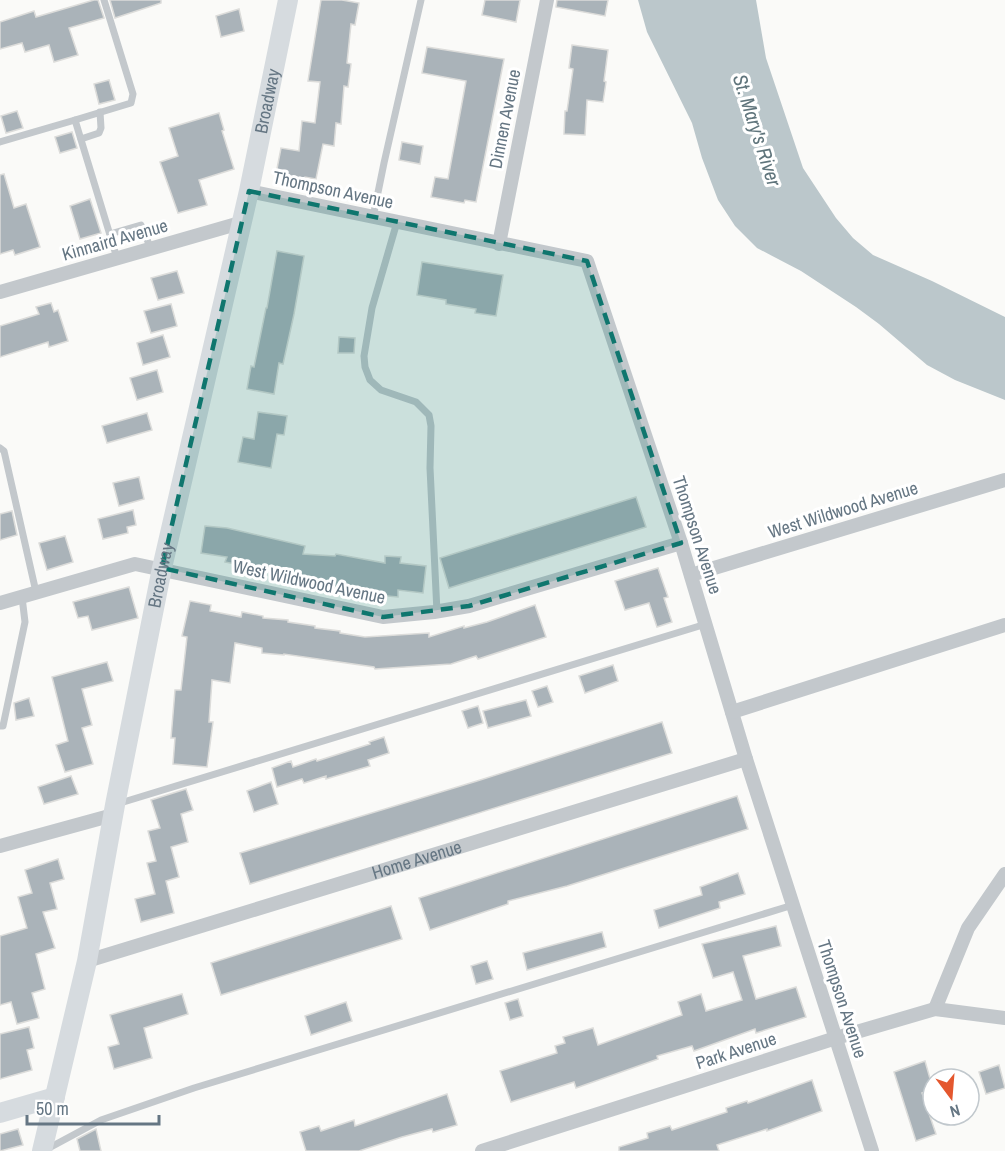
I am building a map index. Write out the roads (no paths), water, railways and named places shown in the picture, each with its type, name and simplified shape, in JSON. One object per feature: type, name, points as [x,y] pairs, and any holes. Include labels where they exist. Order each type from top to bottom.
[{"type":"main road","name":"Broadway","points":[[43,1151],[87,961],[162,568],[249,191],[288,0]]},
{"type":"main road","points":[[0,1113],[55,1097]]},
{"type":"street","name":"Dinnen Avenue","points":[[499,244],[547,0]]},
{"type":"street","name":"Thompson Avenue","points":[[249,191],[587,261],[681,543],[746,759],[872,1151]]},
{"type":"street","name":"Kinnaird Avenue","points":[[0,292],[240,223]]},
{"type":"street","name":"West Wildwood Avenue","points":[[691,575],[1005,480]]},
{"type":"street","name":"West Wildwood Avenue","points":[[0,603],[135,564],[162,568],[383,618],[469,606],[681,543]]},
{"type":"street","points":[[732,712],[1005,625]]},
{"type":"street","name":"Home Avenue","points":[[87,961],[746,759]]},
{"type":"street","points":[[0,846],[114,810]]},
{"type":"street","points":[[936,1008],[968,928],[1005,874]]},
{"type":"street","name":"Park Avenue","points":[[482,1151],[936,1008],[1005,1018]]},
{"type":"lane","points":[[0,142],[131,103],[133,94],[104,0]]},
{"type":"lane","points":[[374,218],[384,163],[421,0]]},
{"type":"lane","points":[[81,139],[99,133],[100,112]]},
{"type":"lane","points":[[75,120],[117,258]]},
{"type":"lane","points":[[397,222],[372,308],[364,356],[365,367],[370,380],[381,390],[416,402],[429,415],[437,612]]},
{"type":"lane","points":[[110,234],[141,225],[150,249]]},
{"type":"lane","points":[[0,448],[4,450],[36,592]]},
{"type":"lane","points":[[0,726],[3,726],[25,622],[22,597]]},
{"type":"lane","points":[[114,810],[706,624]]},
{"type":"lane","points":[[43,1151],[101,1120],[194,1088],[793,905]]},
{"type":"water","name":"St. Mary's River","points":[[638,0],[756,0],[766,58],[803,168],[836,218],[853,238],[873,255],[1005,317],[1005,400],[955,380],[927,365],[856,307],[801,271],[757,248],[735,226],[718,200],[692,123],[647,32]]}]
